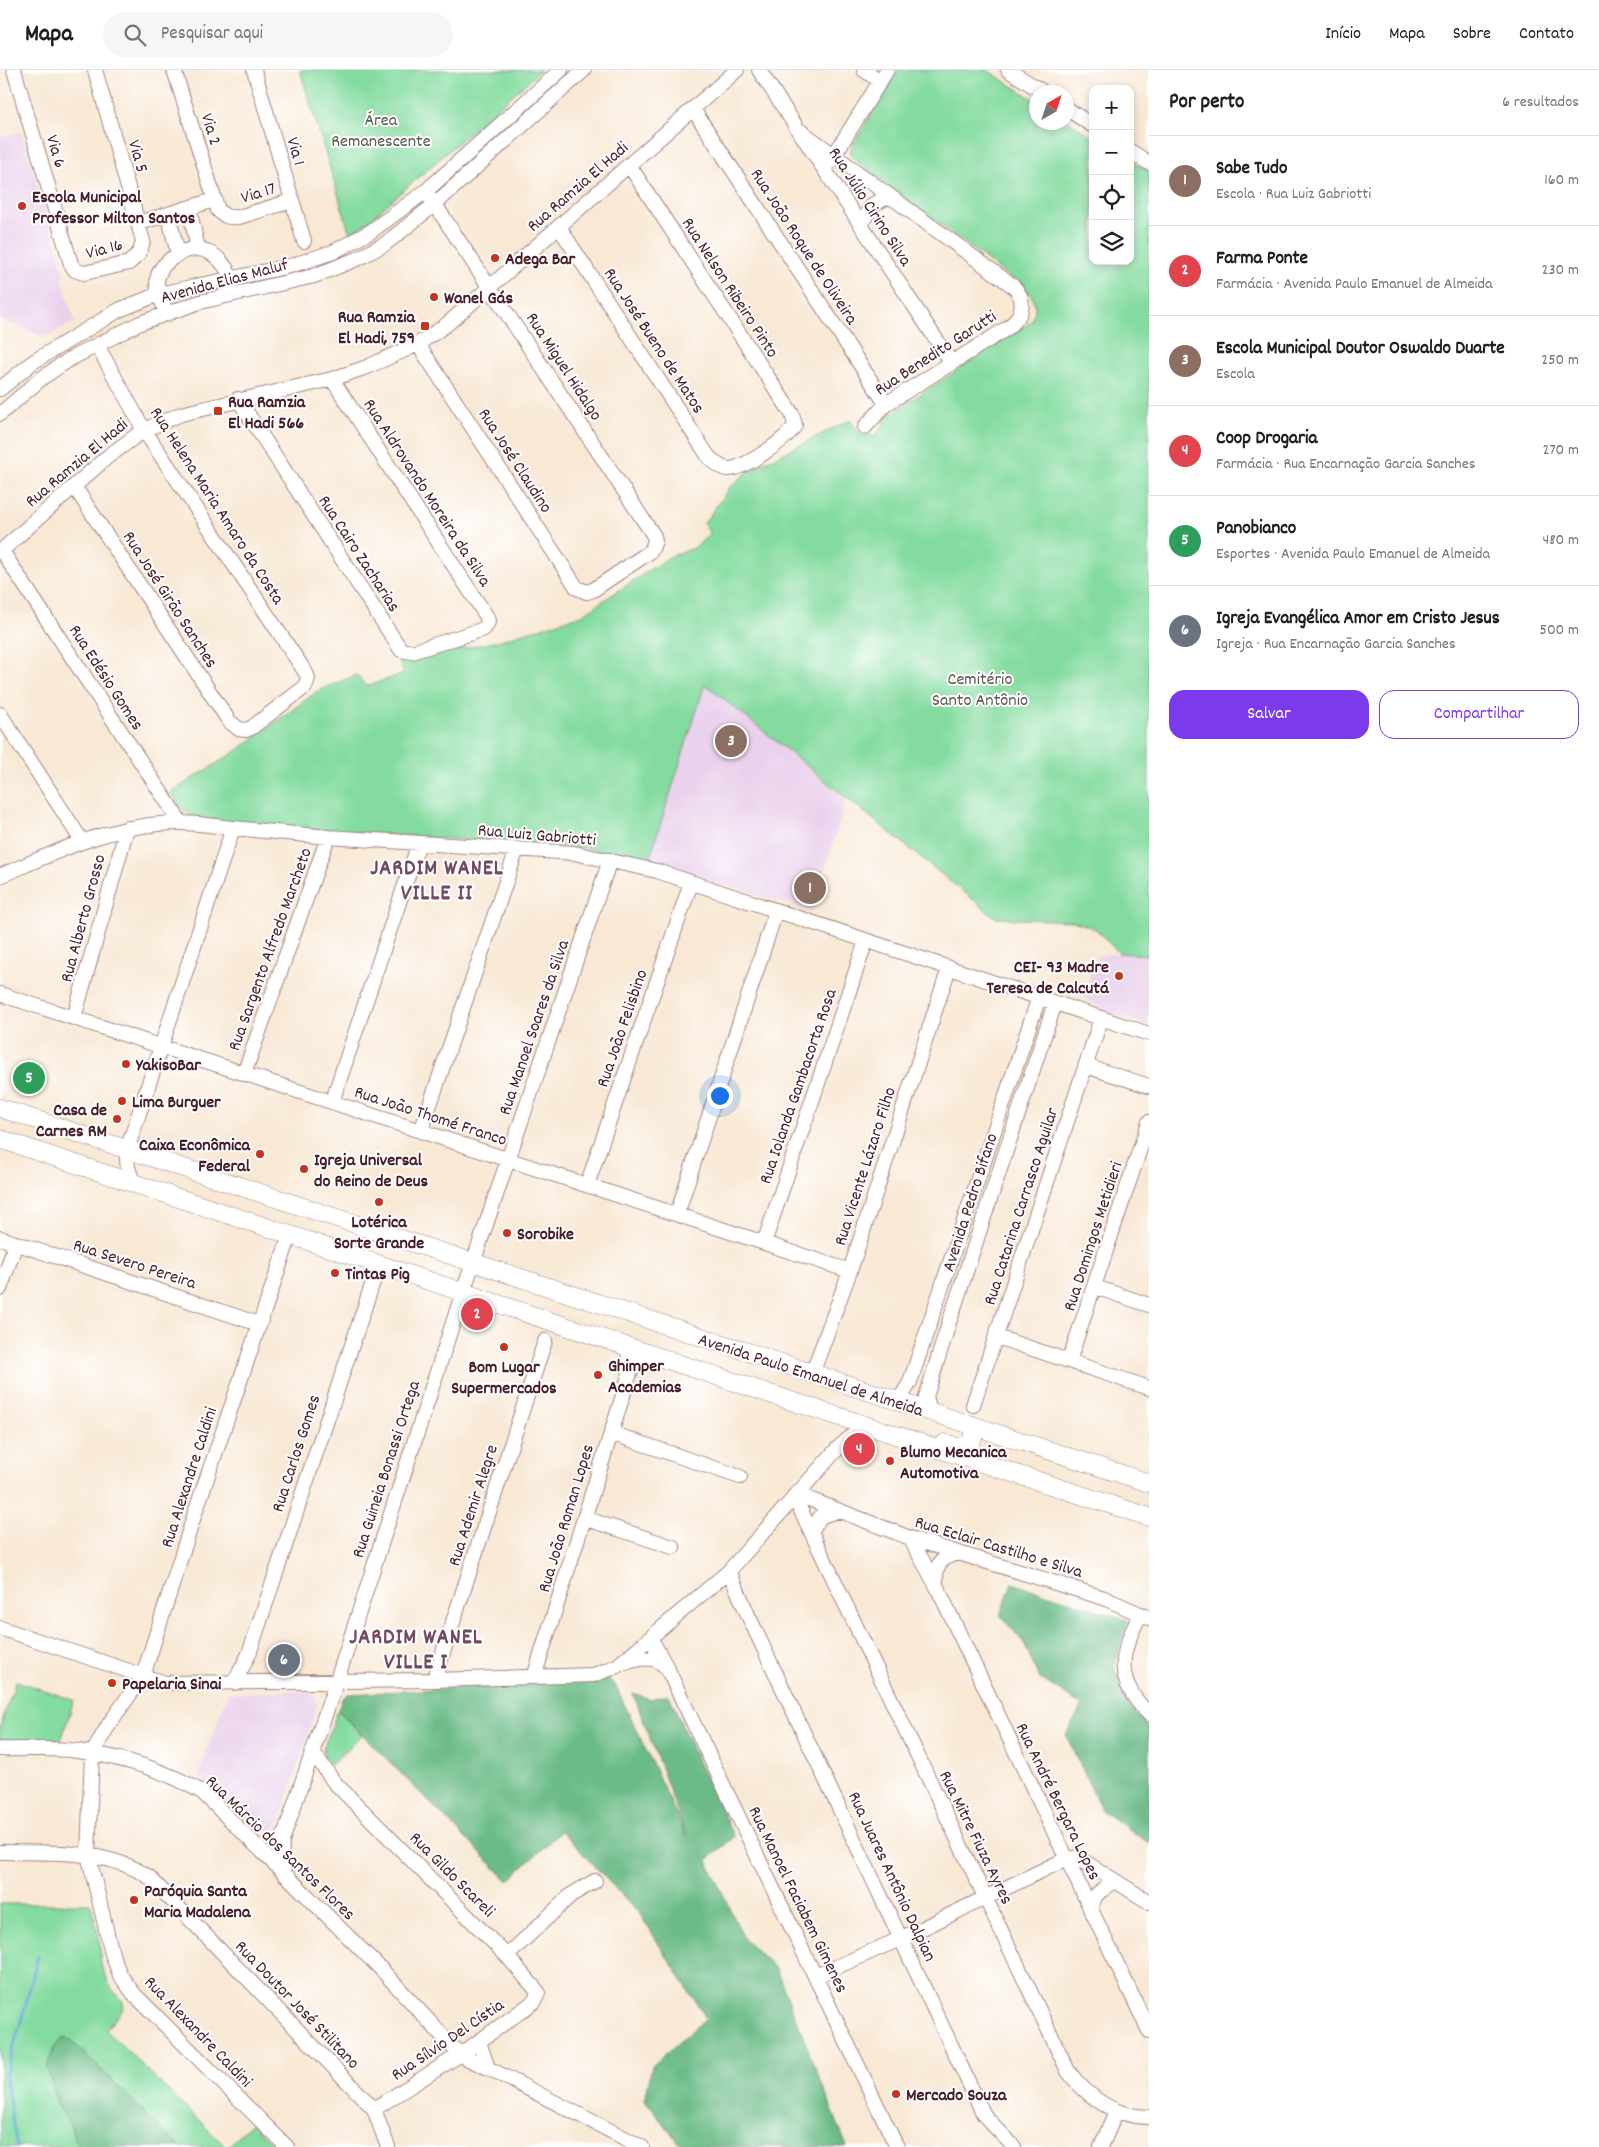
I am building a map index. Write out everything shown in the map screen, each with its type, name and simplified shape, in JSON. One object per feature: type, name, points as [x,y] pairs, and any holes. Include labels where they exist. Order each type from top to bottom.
[{"type":"main road","name":"Avenida Paulo Emanuel de Almeida","points":[[0,1108],[1149,1484]]},
{"type":"main road","name":"Avenida Paulo Emanuel de Almeida","points":[[0,1139],[538,1318],[1149,1516]]},
{"type":"main road","points":[[888,1432],[917,1434],[962,1447],[972,1441],[973,1425]]},
{"type":"street","name":"Via 6","points":[[14,70],[71,264],[75,270]]},
{"type":"street","name":"Via 5","points":[[95,70],[139,223],[143,241],[140,252]]},
{"type":"street","name":"Via 2","points":[[174,70],[214,200]]},
{"type":"street","name":"Via 1","points":[[254,70],[304,241]]},
{"type":"street","name":"Avenida Elias Maluf","points":[[0,389],[33,362],[119,310],[159,294],[290,266],[333,252],[370,232],[426,191],[561,70]]},
{"type":"street","name":"Avenida Elias Maluf","points":[[0,414],[42,378],[70,359],[140,323],[200,302],[314,276],[357,259],[385,244],[435,204],[584,70]]},
{"type":"street","name":"Rua Ramzia El Hadi","points":[[1,552],[106,458],[144,430],[180,414],[238,399],[332,379],[367,367],[418,344],[446,325],[737,70]]},
{"type":"street","name":"Rua Júlio Cirino Silva","points":[[759,70],[951,362]]},
{"type":"street","points":[[828,175],[829,163],[884,75],[864,70]]},
{"type":"street","points":[[1008,70],[1032,85]]},
{"type":"street","name":"Rua João Roque de Oliveira","points":[[693,109],[886,404]]},
{"type":"street","points":[[1074,113],[1089,123]]},
{"type":"street","points":[[798,129],[890,196],[872,205],[861,225]]},
{"type":"street","points":[[1134,153],[1149,163]]},
{"type":"street","name":"Rua Nelson Ribeiro Pinto","points":[[629,165],[792,414],[795,425],[793,431],[746,464],[736,469],[726,469]]},
{"type":"street","points":[[426,191],[435,204]]},
{"type":"street","name":"Rua Benedito Garutti","points":[[865,427],[886,404],[1009,327],[1017,320],[1022,308],[1021,295],[1013,286],[890,196]]},
{"type":"street","points":[[139,223],[214,200]]},
{"type":"street","name":"Via 17","points":[[214,200],[218,210],[224,216],[231,218],[292,202]]},
{"type":"street","name":"Rua Miguel Hidalgo","points":[[435,204],[654,536],[655,541],[651,551],[593,590],[587,592]]},
{"type":"street","points":[[189,208],[198,249]]},
{"type":"street","points":[[168,214],[178,254]]},
{"type":"street","name":"Rua José Bueno de Matos","points":[[559,227],[708,456],[716,464],[726,469]]},
{"type":"street","points":[[167,314],[159,294],[157,282],[159,273],[166,263],[178,254],[198,249],[219,259],[230,278],[228,289],[200,302]]},
{"type":"street","name":"Via 16","points":[[75,270],[84,273],[129,263],[140,252]]},
{"type":"street","name":"Rua José Claudino","points":[[418,344],[577,588],[587,592]]},
{"type":"street","name":"Rua Helena Maria Amaro da Costa","points":[[97,346],[144,430],[306,673],[307,683],[301,691],[251,728],[246,730],[239,729]]},
{"type":"street","name":"Rua Aldrovando Moreira da Silva","points":[[332,379],[487,617],[487,626]]},
{"type":"street","name":"Rua Cairo Zacharias","points":[[238,399],[401,650],[412,652],[480,631],[487,626]]},
{"type":"street","name":"Rua José Girão Sanches","points":[[74,486],[229,721],[239,729]]},
{"type":"street","name":"Rua Edésio Gomes","points":[[1,552],[180,823]]},
{"type":"street","points":[[0,714],[82,841]]},
{"type":"street","name":"Rua Luiz Gabriotti","points":[[0,876],[82,841],[126,828],[180,823],[328,837],[574,853],[657,871],[1149,1034]]},
{"type":"street","name":"Rua Alberto Grosso","points":[[74,1018],[126,828]]},
{"type":"street","points":[[135,1184],[130,1176],[126,1157],[127,1150],[233,828]]},
{"type":"street","name":"Rua Sargento Alfredo Marcheto","points":[[244,1074],[328,837]]},
{"type":"street","points":[[332,1102],[419,843]]},
{"type":"street","points":[[421,1131],[517,849]]},
{"type":"street","name":"Rua Manoel Soares da Silva","points":[[472,1263],[610,860]]},
{"type":"street","name":"Rua João Felisbino","points":[[587,1185],[691,883]]},
{"type":"street","points":[[677,1214],[776,911]]},
{"type":"street","name":"Rua Iolanda Gambacorta Rosa","points":[[764,1243],[866,941]]},
{"type":"street","name":"Rua Vicente Lázaro Filho","points":[[812,1374],[850,1270],[949,968]]},
{"type":"street","name":"Rua João Thomé Franco","points":[[0,994],[850,1270]]},
{"type":"street","name":"Avenida Pedro Bifano","points":[[895,1401],[903,1394],[910,1382],[1039,997]]},
{"type":"street","name":"Avenida Pedro Bifano","points":[[931,1413],[926,1397],[1055,1003]]},
{"type":"street","name":"Rua Catarina Carrasco Aguilar","points":[[973,1425],[973,1405],[997,1338],[1101,1019]]},
{"type":"street","points":[[1086,1066],[1149,1086]]},
{"type":"street","name":"Rua Domingos Metidieri","points":[[1069,1361],[1149,1122]]},
{"type":"street","name":"Rua Alexandre Caldini","points":[[287,2147],[134,1994],[120,1975],[112,1954],[88,1854],[92,1754],[109,1724],[143,1676],[196,1510],[290,1235]]},
{"type":"street","name":"Rua Severo Pereira","points":[[0,1238],[259,1324]]},
{"type":"street","points":[[0,1289],[16,1244]]},
{"type":"street","points":[[462,1292],[472,1263]]},
{"type":"street","name":"Rua Carlos Gomes","points":[[234,1683],[249,1654],[379,1264]]},
{"type":"street","points":[[1095,1287],[1149,1305]]},
{"type":"street","name":"Rua Guineia Bonassi Ortega","points":[[285,1875],[281,1860],[282,1841],[337,1680],[462,1292]]},
{"type":"street","points":[[538,1318],[545,1341]]},
{"type":"street","points":[[931,1321],[948,1326]]},
{"type":"street","name":"Rua Ademir Alegre","points":[[434,1680],[545,1341],[560,1324]]},
{"type":"street","points":[[997,1338],[1149,1388]]},
{"type":"street","name":"Rua João Roman Lopes","points":[[534,1677],[631,1370],[627,1346]]},
{"type":"street","points":[[631,1370],[650,1354]]},
{"type":"street","points":[[954,1420],[973,1405]]},
{"type":"street","points":[[833,1414],[839,1419],[843,1428],[842,1440],[838,1448]]},
{"type":"street","points":[[617,1666],[725,1575],[838,1448],[860,1429],[869,1426]]},
{"type":"street","points":[[611,1433],[740,1477]]},
{"type":"street","name":"Rua Eclair Castilho e Silva","points":[[814,1473],[813,1489],[823,1502],[837,1511]]},
{"type":"street","name":"Rua Eclair Castilho e Silva","points":[[795,1495],[933,1546],[1104,1598],[1145,1616]]},
{"type":"street","name":"Rua Mitre Fiuza Ayres","points":[[795,1495],[1068,2071],[1078,2085],[1116,2112],[1138,2117],[1149,2117]]},
{"type":"street","points":[[811,1531],[821,1516],[837,1511]]},
{"type":"street","name":"Rua Mitre Fiuza Ayres","points":[[772,1521],[781,1516],[788,1515],[801,1521],[811,1531]]},
{"type":"street","points":[[584,1518],[673,1547]]},
{"type":"street","name":"Rua André Bergara Lopes","points":[[910,1538],[937,1587],[1056,1840],[1149,2030]]},
{"type":"street","points":[[920,1557],[921,1546],[933,1546]]},
{"type":"street","name":"Rua André Bergara Lopes","points":[[933,1546],[937,1587]]},
{"type":"street","points":[[936,1568],[945,1559],[958,1554]]},
{"type":"street","name":"Rua Juares Antônio Dalpian","points":[[725,1575],[732,1592],[748,1615]]},
{"type":"street","name":"Rua Juares Antônio Dalpian","points":[[725,1575],[748,1615],[984,2115],[1014,2147]]},
{"type":"street","points":[[707,1591],[715,1587],[724,1588],[732,1592]]},
{"type":"street","points":[[1145,1616],[1129,1634],[1123,1655],[1124,1674],[1135,1701],[1149,1714]]},
{"type":"street","points":[[0,1628],[165,1683],[434,1680],[594,1675],[644,1658],[658,1660],[667,1668]]},
{"type":"street","name":"Rua Manoel Faciabem Gimenes","points":[[651,1638],[897,2147]]},
{"type":"street","points":[[249,1654],[250,1670],[258,1680],[264,1682]]},
{"type":"street","points":[[344,1658],[351,1672],[367,1680]]},
{"type":"street","points":[[309,1681],[320,1688],[324,1695],[326,1713]]},
{"type":"street","points":[[109,1724],[107,1738],[111,1749],[126,1762]]},
{"type":"street","name":"Rua Márcio dos Santos Flores","points":[[0,1749],[76,1750],[176,1777],[202,1792],[381,1969],[460,2055],[642,2147]]},
{"type":"street","name":"Rua Gildo Scareli","points":[[312,1752],[334,1782],[535,1986],[538,1997]]},
{"type":"street","points":[[303,1781],[314,1778],[334,1782]]},
{"type":"street","points":[[1056,1840],[1085,1862],[1149,1902]]},
{"type":"street","points":[[254,1843],[265,1845],[282,1841]]},
{"type":"street","name":"Rua Doutor José Stilitano","points":[[0,1852],[88,1854],[134,1866],[149,1877],[374,2109],[388,2147]]},
{"type":"street","points":[[816,1976],[902,1938],[1066,1859],[1075,1858],[1085,1862]]},
{"type":"street","points":[[507,1956],[571,1895],[595,1881]]},
{"type":"street","points":[[1090,1909],[1096,1895],[1114,1881]]},
{"type":"street","name":"Rua Sílvio Del Cístia","points":[[374,2109],[460,2055],[536,2001],[538,1997]]},
{"type":"street","points":[[1135,2002],[1149,2010]]},
{"type":"street","points":[[479,2042],[488,2068]]},
{"type":"street","points":[[1101,2147],[1116,2112]]},
{"type":"shaded area","name":"Escola Municipal Professor Milton Santos","points":[[21,132],[65,275],[61,276],[75,322],[45,337],[0,319],[0,137]]},
{"type":"shaded area","points":[[705,684],[846,798],[813,911],[648,863]]},
{"type":"shaded area","name":"CEI- 93 Madre Teresa de Calcutá","points":[[1119,953],[1149,955],[1149,1025],[1105,1012],[1083,996],[1097,956]]},
{"type":"shaded area","points":[[307,1691],[315,1697],[317,1706],[278,1826],[268,1833],[258,1832],[198,1776],[228,1693]]},
{"type":"green space","name":"Área Remanescente","points":[[300,70],[340,70],[352,73],[355,70],[541,70],[365,224],[350,234]]},
{"type":"green space","name":"Cemitério Santo Antônio","points":[[898,70],[987,70],[1029,97],[1029,130],[1074,130],[1074,125],[1089,134],[1089,265],[1134,265],[1134,163],[1149,172],[1149,955],[1119,953],[1096,929],[1073,921],[996,918],[705,684],[648,863],[587,848],[201,822],[187,814],[171,792],[235,752],[319,690],[357,675],[366,686],[404,674],[399,662],[498,641],[582,615],[669,557],[694,548],[710,534],[704,523],[731,486],[753,468],[850,420],[861,435],[876,435],[883,426],[886,417],[1031,322],[1035,306],[1029,292],[850,156],[851,148]]},
{"type":"green space","points":[[1012,1583],[1128,1620],[1114,1667],[1128,1704],[1149,1728],[1149,1843],[1102,1811],[1066,1735],[1082,1705],[1039,1678],[1024,1643],[1000,1615]]},
{"type":"green space","points":[[606,1678],[615,1685],[687,1837],[633,1693],[650,1699],[669,1695],[734,1837],[707,1860],[744,1939],[776,1969],[847,2147],[689,2147],[678,2141],[645,2100],[652,2066],[706,2018],[639,1913],[561,1831],[508,1881],[338,1710],[342,1699],[348,1694],[598,1680]]},
{"type":"green space","points":[[16,1681],[74,1700],[61,1741],[0,1740],[0,1727]]},
{"type":"green space","points":[[338,1710],[362,1735],[331,1765],[324,1756],[323,1750]]},
{"type":"green space","points":[[0,1904],[91,1904],[99,1937],[101,1965],[111,1988],[122,2000],[124,2008],[106,2030],[226,2147],[179,2147],[71,2040],[47,2066],[58,2106],[71,2126],[74,2139],[80,2147],[0,2147]]},
{"type":"green space","points":[[63,2038],[71,2040],[179,2147],[80,2147],[74,2139],[71,2126],[58,2106],[47,2066],[54,2048]]},
{"type":"green space","points":[[251,2123],[275,2147],[228,2147]]},
{"type":"waterway","points":[[17,2147],[5,2075],[38,1956]]},
{"type":"place","name":"Escola Municipal Professor Milton Santos","points":[[22,206]]},
{"type":"place","name":"Adega Bar","points":[[495,258]]},
{"type":"place","name":"Wanel Gás","points":[[434,297]]},
{"type":"place","name":"Rua Ramzia El Hadi, 759","points":[[425,326]]},
{"type":"place","name":"Rua Ramzia El Hadi 566","points":[[218,411]]},
{"type":"place","name":"Escola Municipal Doutor Oswaldo Duarte","points":[[731,741]]},
{"type":"place","name":"Sabe Tudo","points":[[810,888]]},
{"type":"place","name":"CEI- 93 Madre Teresa de Calcutá","points":[[1119,976]]},
{"type":"place","name":"YakisoBar","points":[[126,1064]]},
{"type":"place","name":"Panobianco","points":[[29,1078]]},
{"type":"place","name":"Lima Burguer","points":[[122,1101]]},
{"type":"place","name":"Casa de Carnes RM","points":[[117,1119]]},
{"type":"place","name":"Caixa Econômica Federal","points":[[260,1154]]},
{"type":"place","name":"Igreja Universal do Reino de Deus","points":[[304,1169]]},
{"type":"place","name":"Lotérica Sorte Grande","points":[[379,1202]]},
{"type":"place","name":"Sorobike","points":[[507,1233]]},
{"type":"place","name":"Tintas Pig","points":[[335,1273]]},
{"type":"place","name":"Farma Ponte","points":[[477,1314]]},
{"type":"place","name":"Bom Lugar Supermercados","points":[[504,1347]]},
{"type":"place","name":"Ghimper Academias","points":[[598,1375]]},
{"type":"place","name":"Coop Drogaria","points":[[859,1449]]},
{"type":"place","name":"Blumo Mecanica Automotiva","points":[[890,1461]]},
{"type":"place","name":"Igreja Evangélica Amor em Cristo Jesus","points":[[284,1660]]},
{"type":"place","name":"Papelaria Sinai","points":[[112,1683]]},
{"type":"place","name":"Paróquia Santa Maria Madalena","points":[[134,1900]]},
{"type":"place","name":"Mercado Souza","points":[[896,2094]]},
{"type":"district","name":"JARDIM WANEL VILLE II","points":[[437,878]]},
{"type":"district","name":"JARDIM WANEL VILLE I","points":[[416,1648]]}]
